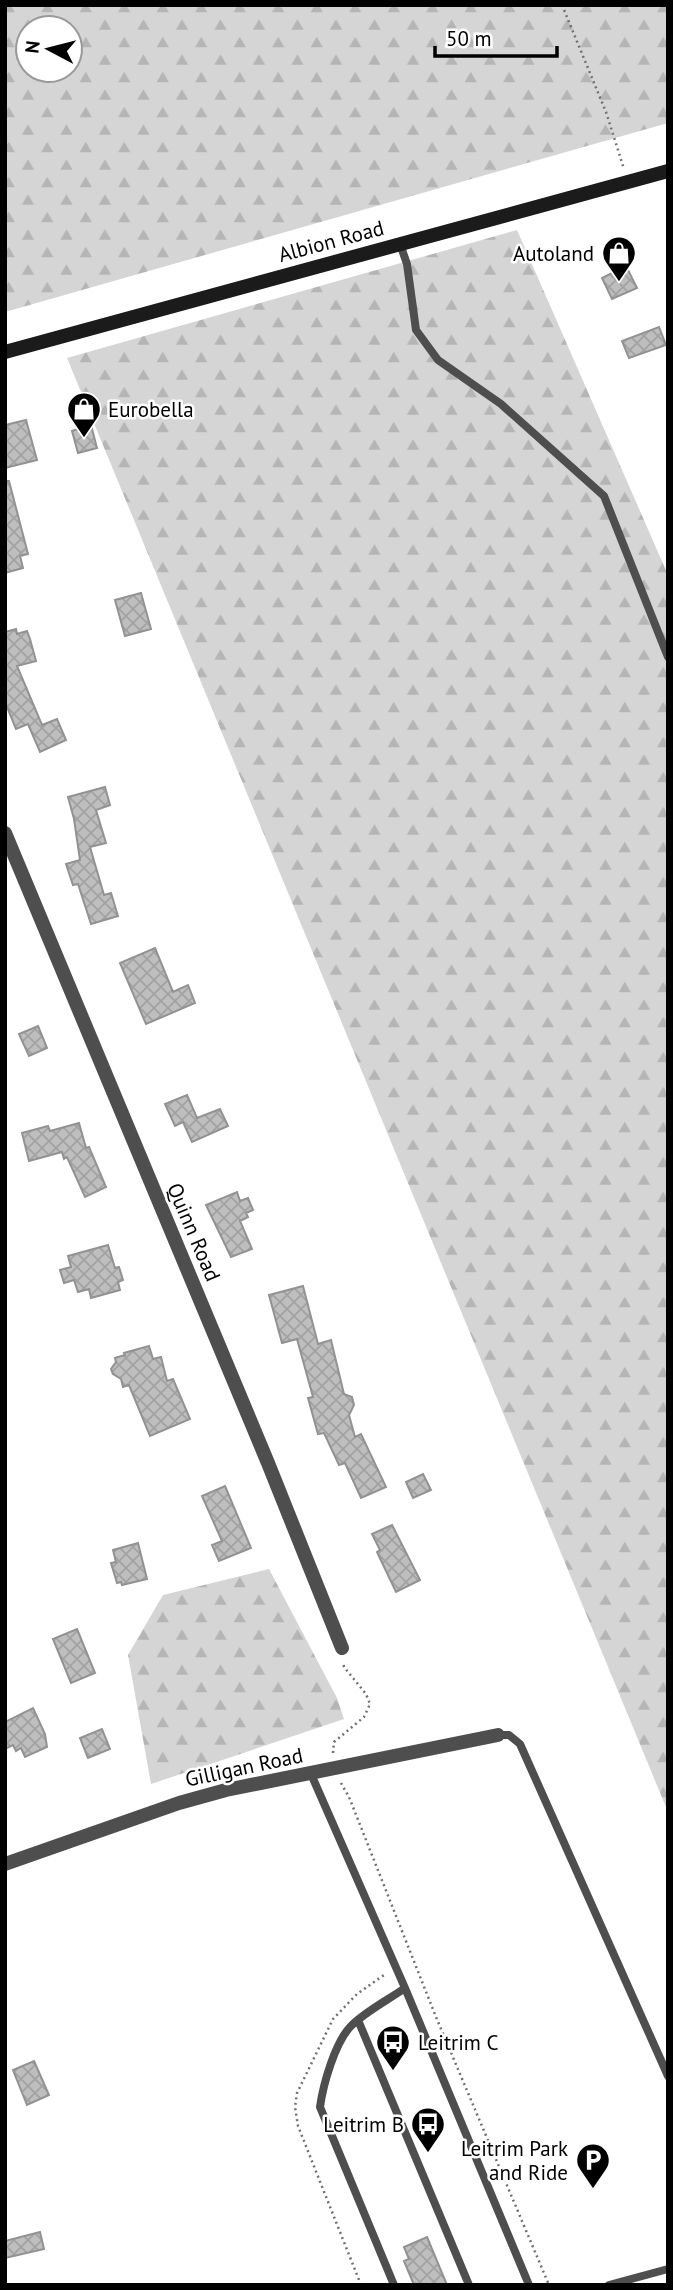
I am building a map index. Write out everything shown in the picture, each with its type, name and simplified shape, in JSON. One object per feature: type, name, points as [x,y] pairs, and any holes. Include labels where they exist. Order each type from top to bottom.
[{"type":"main road","name":"Albion Road","points":[[5,352],[668,171]]},
{"type":"street","name":"Quinn Road","points":[[5,833],[263,1450],[342,1648]]},
{"type":"street","name":"Gilligan Road","points":[[5,1864],[179,1802],[498,1735]]},
{"type":"lane","points":[[400,244],[407,264],[416,330],[438,360],[501,404],[604,496],[668,657]]},
{"type":"lane","points":[[498,1735],[509,1735],[520,1744],[668,2076]]},
{"type":"lane","points":[[311,1773],[403,1990],[421,2024],[529,2285]]},
{"type":"lane","points":[[394,2285],[320,2108],[321,2096],[338,2046],[349,2028],[403,1990]]},
{"type":"lane","points":[[358,2020],[469,2285]]},
{"type":"lane","points":[[610,2285],[668,2269]]},
{"type":"path","points":[[562,5],[606,112],[629,182]]},
{"type":"path","points":[[335,1759],[332,1749],[334,1742],[364,1717],[370,1704],[366,1694],[344,1667],[342,1648]]},
{"type":"path","points":[[342,1784],[549,2285]]},
{"type":"path","points":[[361,2285],[298,2126],[296,2098],[333,2019],[344,2006],[391,1971],[403,1990]]},
{"type":"path","points":[[421,2024],[436,2017]]},
{"type":"green space","points":[[5,5],[668,5],[668,123],[5,312]]},
{"type":"green space","points":[[517,230],[668,575],[668,1812],[67,358]]},
{"type":"green space","points":[[269,1569],[337,1698],[344,1719],[151,1784],[128,1655],[163,1595]]},
{"type":"building","name":"Autoland","points":[[626,266],[637,288],[612,299],[602,278]]},
{"type":"building","points":[[659,327],[666,345],[629,358],[622,341]]},
{"type":"building","points":[[26,420],[37,460],[5,468],[5,425]]},
{"type":"building","name":"Eurobella","points":[[91,425],[97,448],[78,453],[72,431]]},
{"type":"building","points":[[5,481],[9,481],[28,554],[20,556],[23,568],[5,573]]},
{"type":"building","points":[[141,593],[151,629],[125,636],[115,600]]},
{"type":"building","points":[[16,629],[17,634],[27,631],[36,661],[17,666],[42,725],[57,719],[66,740],[40,752],[28,724],[16,729],[5,702],[5,632]]},
{"type":"building","points":[[105,787],[110,805],[96,810],[106,843],[90,847],[104,895],[111,893],[118,916],[91,924],[78,884],[73,885],[66,864],[80,860],[68,797]]},
{"type":"building","points":[[155,948],[173,992],[188,985],[195,1003],[146,1024],[120,963]]},
{"type":"building","points":[[38,1026],[47,1048],[29,1056],[19,1034]]},
{"type":"building","points":[[187,1095],[197,1118],[220,1109],[228,1126],[192,1142],[183,1122],[175,1126],[165,1104]]},
{"type":"building","points":[[79,1123],[86,1148],[89,1147],[106,1187],[85,1197],[67,1157],[64,1159],[62,1152],[29,1161],[22,1133],[48,1126],[50,1131]]},
{"type":"building","points":[[237,1192],[240,1201],[248,1198],[253,1210],[246,1213],[248,1217],[240,1221],[252,1249],[231,1257],[206,1205]]},
{"type":"building","points":[[108,1245],[115,1268],[119,1267],[123,1280],[118,1282],[120,1290],[91,1298],[89,1289],[78,1292],[74,1280],[64,1283],[60,1270],[71,1267],[68,1256]]},
{"type":"building","points":[[303,1286],[318,1344],[331,1340],[344,1394],[352,1397],[354,1405],[349,1415],[355,1437],[361,1434],[386,1487],[361,1498],[345,1463],[339,1465],[324,1433],[318,1434],[308,1398],[313,1397],[297,1339],[282,1343],[269,1295]]},
{"type":"building","points":[[149,1346],[153,1359],[161,1357],[167,1381],[173,1379],[190,1419],[150,1436],[129,1385],[123,1387],[121,1379],[113,1374],[111,1369],[116,1362],[115,1358]]},
{"type":"building","points":[[423,1474],[431,1490],[413,1498],[406,1482]]},
{"type":"building","points":[[225,1486],[251,1548],[219,1561],[212,1545],[222,1541],[202,1496]]},
{"type":"building","points":[[392,1525],[420,1580],[396,1592],[377,1552],[380,1550],[372,1534]]},
{"type":"building","points":[[138,1543],[147,1579],[122,1585],[121,1582],[117,1583],[111,1563],[116,1562],[113,1550]]},
{"type":"building","points":[[77,1629],[95,1673],[71,1683],[53,1639]]},
{"type":"building","points":[[33,1708],[45,1734],[47,1747],[25,1757],[21,1748],[16,1751],[13,1745],[5,1749],[5,1722]]},
{"type":"building","points":[[102,1729],[110,1749],[88,1758],[80,1738]]},
{"type":"building","points":[[34,2061],[49,2095],[27,2105],[13,2070]]},
{"type":"building","points":[[40,2232],[44,2249],[5,2258],[5,2241]]},
{"type":"building","points":[[427,2237],[447,2285],[414,2285],[404,2261],[409,2259],[404,2247]]},
{"type":"place","name":"Autoland","points":[[619,283]]},
{"type":"place","name":"Eurobella","points":[[84,439]]},
{"type":"place","name":"Leitrim C","points":[[393,2072]]},
{"type":"place","name":"Leitrim B","points":[[428,2154]]},
{"type":"place","name":"Leitrim Park and Ride","points":[[593,2190]]}]
